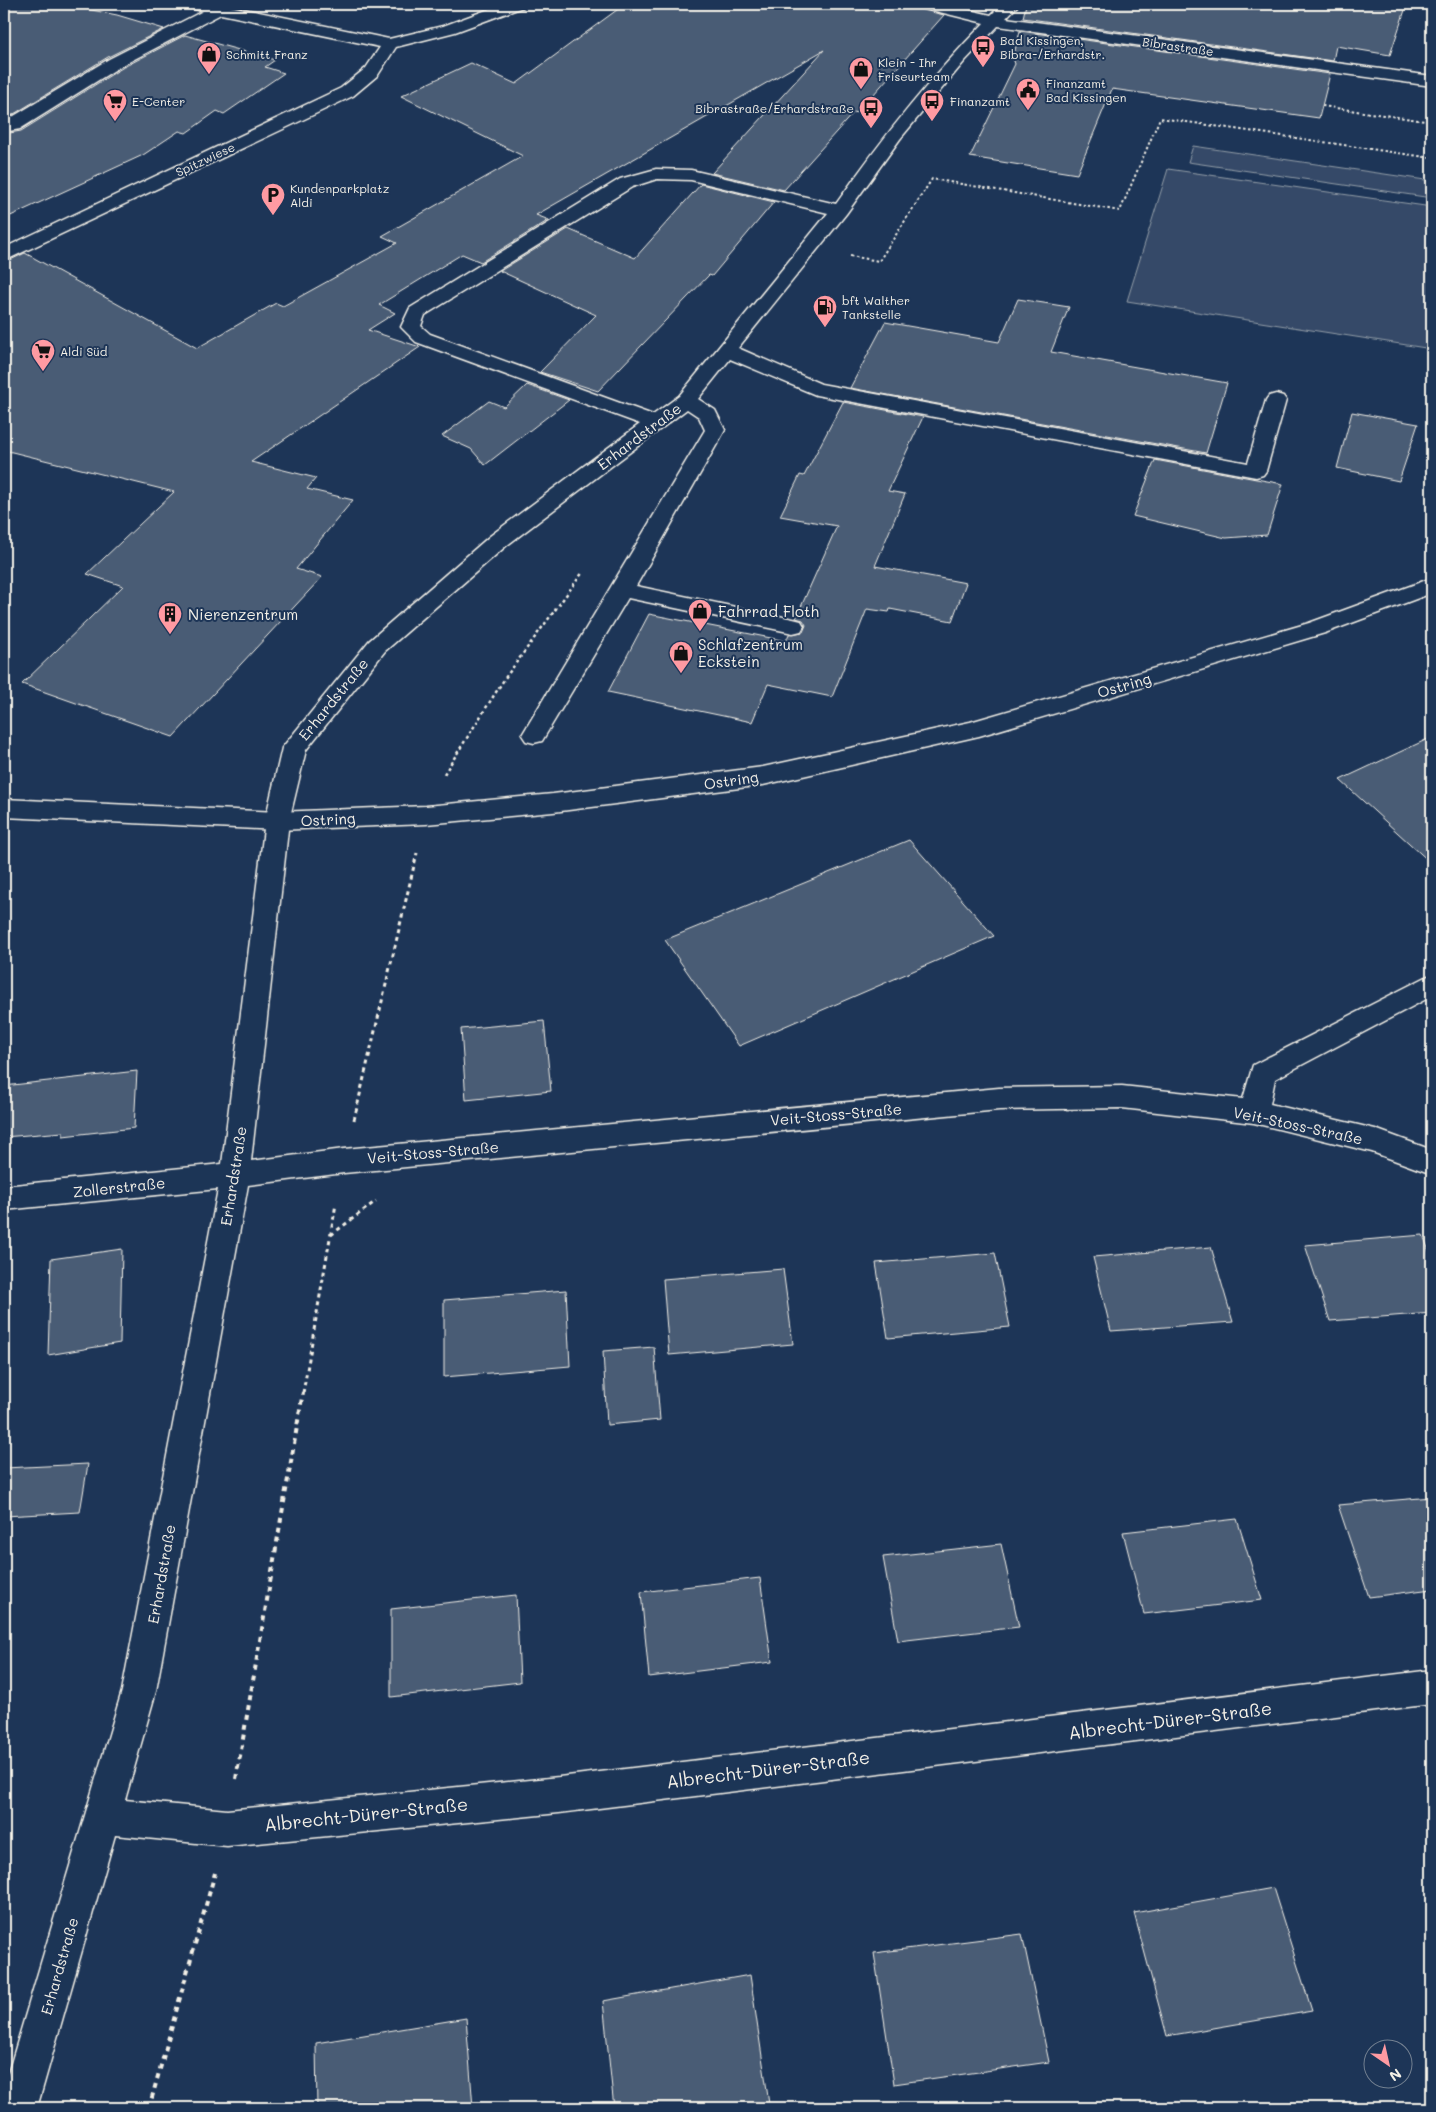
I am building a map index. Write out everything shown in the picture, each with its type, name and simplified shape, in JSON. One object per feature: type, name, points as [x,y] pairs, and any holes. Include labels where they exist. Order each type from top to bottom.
[{"type":"street","points":[[193,4],[389,44],[449,29],[517,4]]},
{"type":"street","name":"Bibrastraße","points":[[925,4],[994,21],[1432,81]]},
{"type":"street","name":"Erhardstraße","points":[[17,2108],[140,1690],[234,1175],[277,821],[294,748],[377,646],[498,541],[686,400],[840,210],[894,135],[958,59],[1011,4]]},
{"type":"street","points":[[4,127],[14,125],[73,86],[162,35],[220,10]]},
{"type":"street","name":"Spitzwiese","points":[[4,255],[348,92],[371,74],[383,60],[389,44]]},
{"type":"street","points":[[656,423],[423,338],[412,327],[417,312],[626,183],[656,174],[691,175],[840,210]]},
{"type":"street","points":[[726,350],[816,389],[1256,471],[1276,400]]},
{"type":"street","name":"Erhardstraße","points":[[534,735],[716,430],[708,414],[686,400]]},
{"type":"street","name":"Ostring","points":[[4,808],[277,821],[426,815],[553,803],[763,776],[971,730],[1317,628],[1432,585]]},
{"type":"street","points":[[622,590],[727,606],[793,626]]},
{"type":"street","points":[[1254,1112],[1263,1073],[1432,984]]},
{"type":"street","name":"Veit-Stoss-Straße","points":[[234,1175],[344,1161],[999,1099],[1122,1098],[1254,1112],[1375,1141],[1432,1162]]},
{"type":"street","name":"Zollerstraße","points":[[4,1198],[234,1175]]},
{"type":"street","name":"Albrecht-Dürer-Straße","points":[[103,1816],[227,1828],[568,1794],[1432,1687]]},
{"type":"path","points":[[1322,106],[1432,122]]},
{"type":"path","points":[[808,250],[879,261],[932,179],[1120,211],[1160,118],[1432,158]]},
{"type":"path","points":[[149,2108],[227,1828],[344,1161],[426,815],[444,774],[504,678],[586,568]]},
{"type":"shaded area","points":[[1193,146],[1432,181],[1432,198],[1188,162]]},
{"type":"shaded area","points":[[1168,169],[1432,207],[1432,349],[1127,301]]},
{"type":"building","points":[[4,4],[61,4],[117,15],[164,29],[108,57],[4,120]]},
{"type":"building","points":[[625,4],[915,4],[919,9],[944,15],[857,113],[854,112],[784,190],[712,173],[824,50],[536,215],[549,220],[481,262],[462,254],[379,305],[395,313],[368,330],[420,347],[251,462],[316,478],[307,489],[353,500],[296,569],[322,577],[173,737],[22,684],[123,586],[87,574],[174,492],[4,450],[4,263],[25,253],[197,348],[276,303],[283,306],[397,243],[382,236],[523,156],[401,96],[471,63],[516,84]]},
{"type":"building","points":[[1026,4],[1407,4],[1390,55],[1336,46],[1333,61],[1023,18]]},
{"type":"building","name":"Finanzamt Bad Kissingen","points":[[1020,31],[1330,74],[1319,118],[1112,89],[1077,174],[970,157],[1015,64],[1013,58]]},
{"type":"building","name":"E-Center","points":[[185,35],[275,60],[265,67],[284,73],[224,114],[217,111],[186,133],[179,131],[143,155],[4,219],[4,134],[21,131],[122,68]]},
{"type":"building","points":[[701,184],[774,202],[712,276],[709,275],[598,391],[540,372],[596,315],[500,271],[568,229],[635,258]]},
{"type":"building","points":[[1018,299],[1069,307],[1051,352],[1227,383],[1206,453],[850,388],[885,322],[999,342]]},
{"type":"building","points":[[527,385],[569,400],[485,465],[471,449],[442,436],[489,401],[504,407]]},
{"type":"building","points":[[843,402],[923,417],[888,491],[905,494],[875,566],[966,583],[952,621],[890,609],[889,612],[867,609],[832,697],[768,684],[752,722],[608,692],[649,614],[786,641],[789,634],[803,632],[806,625],[803,620],[796,618],[837,526],[780,516],[800,475],[804,476]]},
{"type":"building","points":[[1352,412],[1418,424],[1399,481],[1337,468]]},
{"type":"building","points":[[1155,460],[1283,484],[1267,535],[1226,538],[1133,516]]},
{"type":"building","points":[[1432,737],[1432,864],[1340,780]]},
{"type":"building","points":[[909,840],[994,936],[739,1046],[665,940]]},
{"type":"building","points":[[544,1021],[551,1091],[466,1100],[461,1029]]},
{"type":"building","points":[[137,1071],[134,1128],[63,1136],[63,1132],[4,1137],[4,1086]]},
{"type":"building","points":[[1423,1235],[1432,1259],[1432,1313],[1330,1321],[1305,1245]]},
{"type":"building","points":[[1211,1247],[1233,1322],[1111,1331],[1093,1257]]},
{"type":"building","points":[[122,1249],[120,1343],[48,1355],[51,1259]]},
{"type":"building","points":[[995,1253],[1010,1327],[888,1338],[876,1263]]},
{"type":"building","points":[[783,1269],[793,1344],[669,1355],[663,1279]]},
{"type":"building","points":[[566,1290],[570,1366],[444,1377],[444,1300]]},
{"type":"building","points":[[654,1347],[660,1420],[607,1425],[603,1351]]},
{"type":"building","points":[[88,1464],[80,1512],[4,1516],[4,1468]]},
{"type":"building","points":[[1432,1497],[1432,1589],[1369,1597],[1338,1505]]},
{"type":"building","points":[[1237,1519],[1262,1600],[1144,1614],[1123,1532]]},
{"type":"building","points":[[1001,1544],[1019,1627],[898,1641],[883,1557]]},
{"type":"building","points":[[760,1578],[772,1662],[649,1677],[641,1592]]},
{"type":"building","points":[[516,1595],[520,1682],[391,1697],[391,1609]]},
{"type":"building","points":[[1273,1888],[1312,2011],[1167,2036],[1134,1913]]},
{"type":"building","points":[[1022,1934],[1049,2062],[894,2084],[874,1953]]},
{"type":"building","points":[[750,1975],[769,2104],[746,2108],[614,2108],[603,2001]]},
{"type":"building","points":[[466,2018],[473,2108],[317,2108],[316,2043]]},
{"type":"place","name":"Bad Kissingen, Bibra-/Erhardstr.","points":[[983,68]]},
{"type":"place","name":"Schmitt Franz","points":[[209,75]]},
{"type":"place","name":"Klein - Ihr Friseurteam","points":[[861,90]]},
{"type":"place","name":"Finanzamt Bad Kissingen","points":[[1028,111]]},
{"type":"place","name":"E-Center","points":[[115,122]]},
{"type":"place","name":"Finanzamt","points":[[932,122]]},
{"type":"place","name":"Bibrastraße/Erhardstraße","points":[[871,129]]},
{"type":"place","name":"Kundenparkplatz Aldi","points":[[273,216]]},
{"type":"place","name":"bft Walther Tankstelle","points":[[825,328]]},
{"type":"place","name":"Aldi Süd","points":[[43,372]]},
{"type":"place","name":"Fahrrad Floth","points":[[700,632]]},
{"type":"place","name":"Nierenzentrum","points":[[170,635]]},
{"type":"place","name":"Schlafzentrum Eckstein","points":[[681,674]]}]
